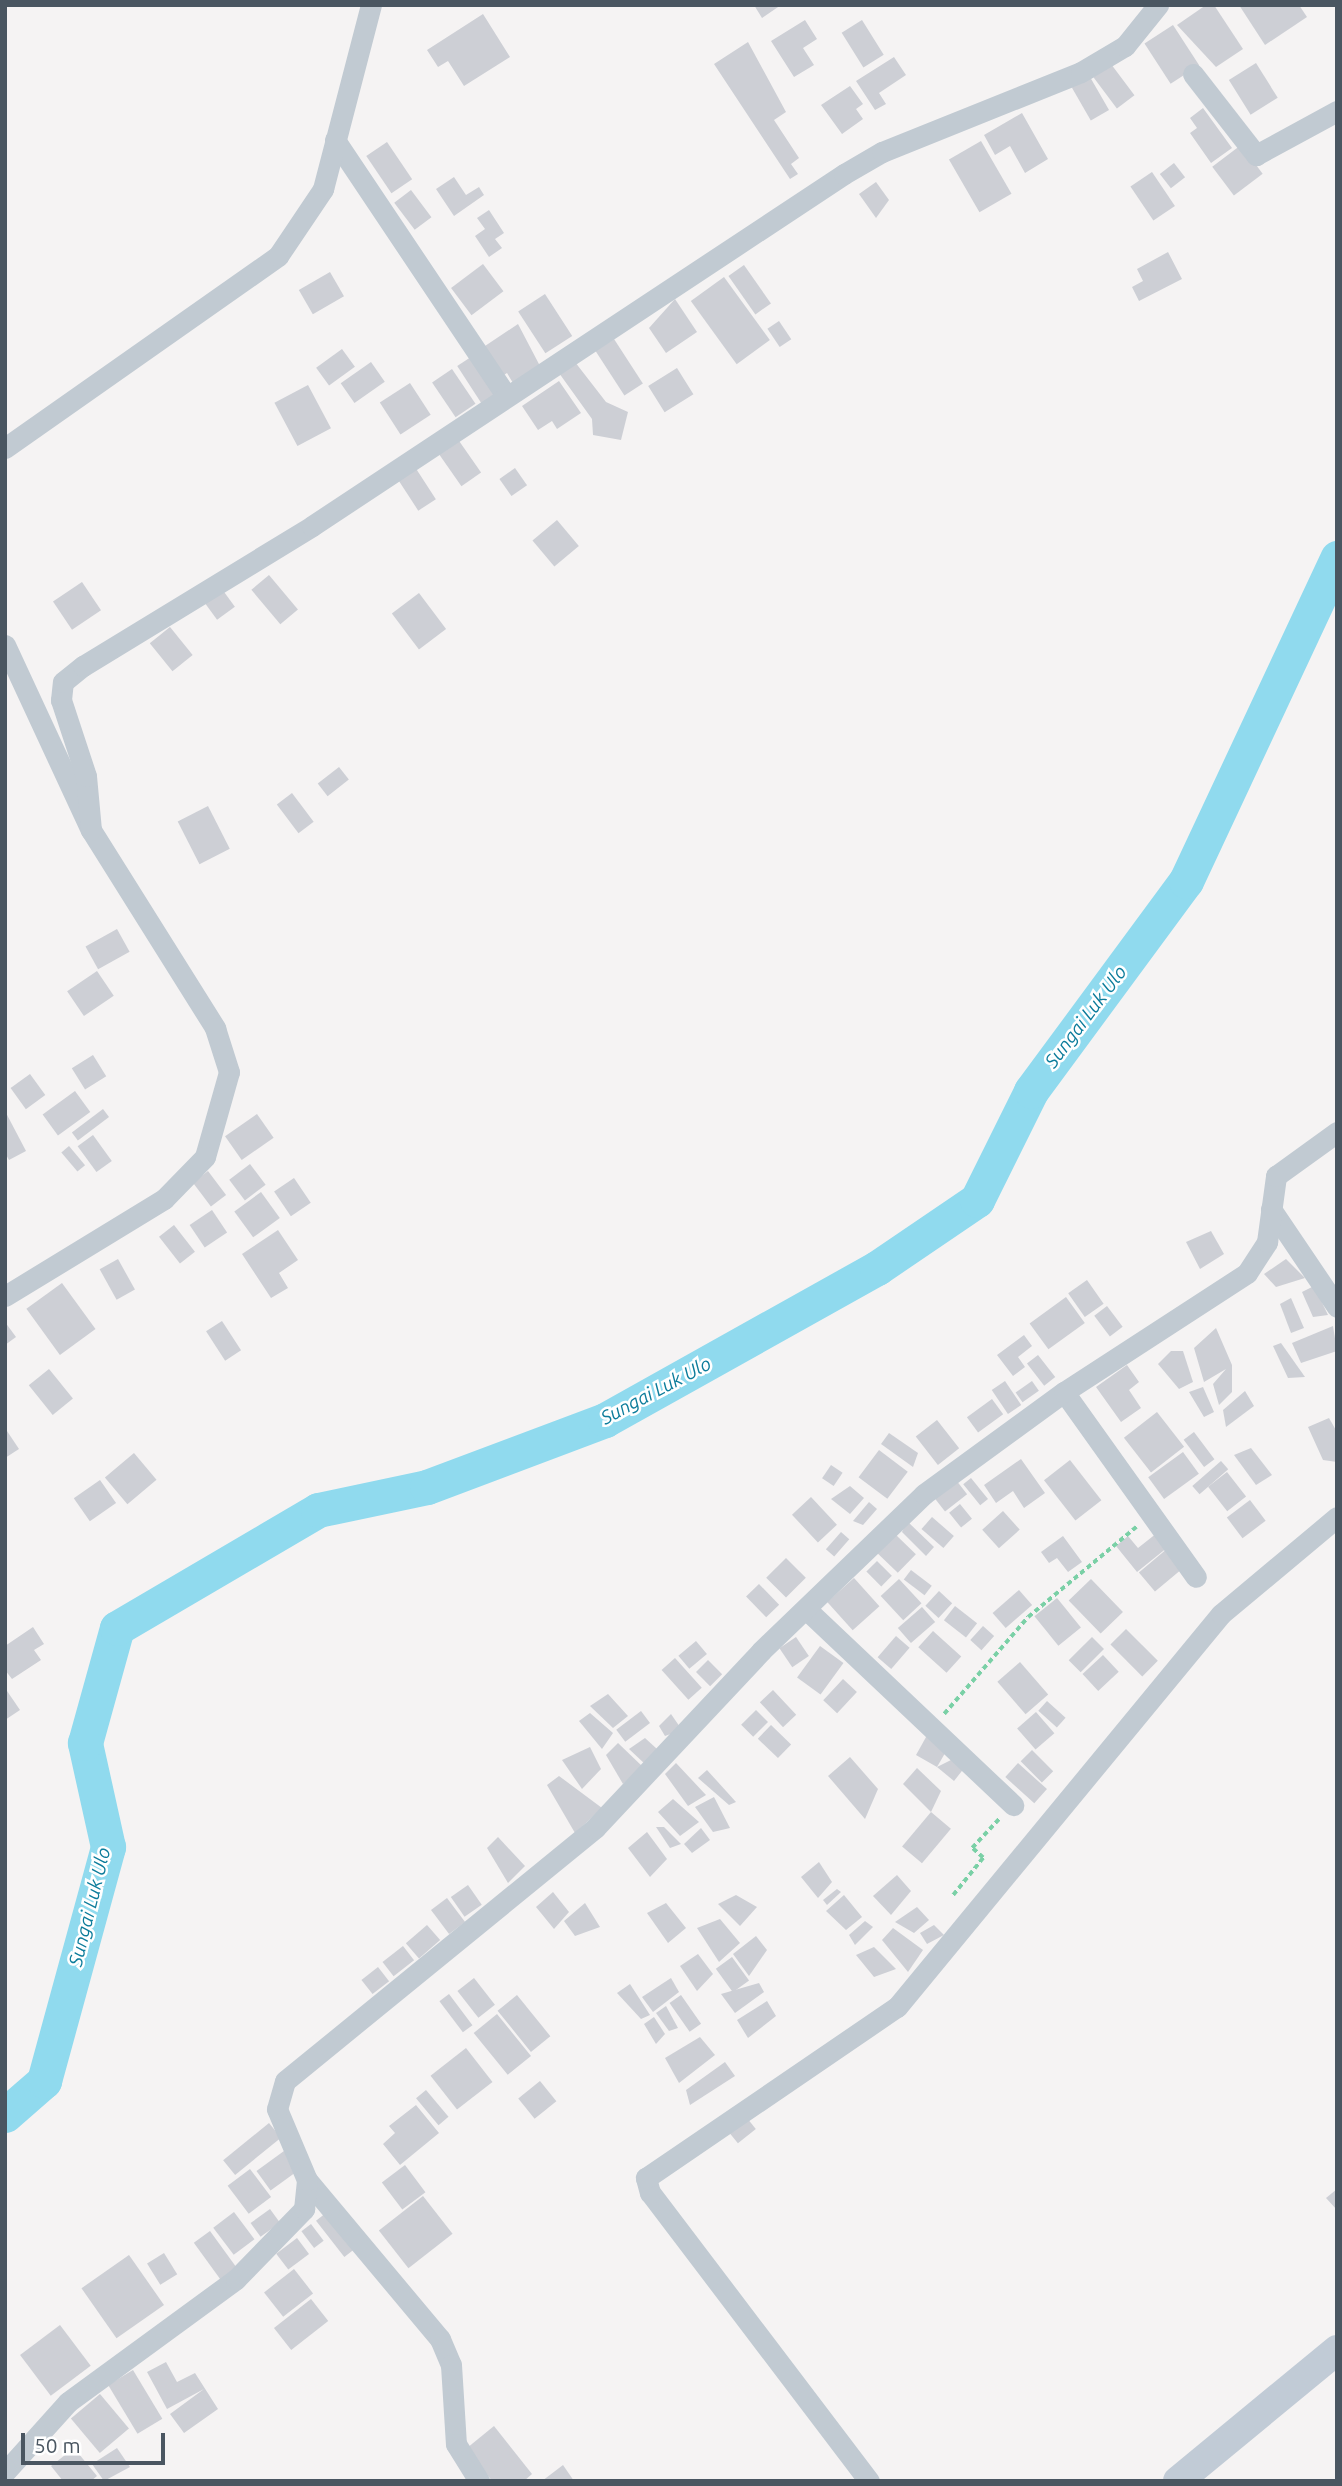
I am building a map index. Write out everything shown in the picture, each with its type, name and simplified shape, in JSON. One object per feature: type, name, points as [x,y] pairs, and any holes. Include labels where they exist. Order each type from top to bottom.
[{"type":"main road","points":[[1178,2481],[1337,2350]]},
{"type":"street","points":[[5,448],[278,256],[323,189],[371,5]]},
{"type":"street","points":[[91,830],[86,776],[61,701],[63,682],[873,157],[1081,72],[1125,46],[1158,5]]},
{"type":"street","points":[[1193,74],[1256,155],[1337,111]]},
{"type":"street","points":[[335,140],[506,395]]},
{"type":"street","points":[[5,645],[91,830],[215,1028],[229,1072],[205,1157],[164,1199],[5,1296]]},
{"type":"street","points":[[479,2481],[456,2444],[444,2347],[360,2236],[307,2180],[277,2109],[285,2081],[595,1828],[924,1494],[1064,1392],[1247,1273],[1261,1259],[1281,1167],[1337,1132]]},
{"type":"street","points":[[1271,1209],[1337,1307]]},
{"type":"street","points":[[1064,1392],[1196,1577]]},
{"type":"street","points":[[869,2481],[650,2193],[646,2178],[897,2007],[1221,1614],[1337,1517]]},
{"type":"street","points":[[807,1611],[1013,1805]]},
{"type":"street","points":[[11,2474],[68,2402],[266,2251],[304,2209],[307,2180]]},
{"type":"path","points":[[933,1728],[1028,1617],[1151,1514]]},
{"type":"path","points":[[953,1895],[983,1858],[972,1848],[1013,1805]]},
{"type":"building","points":[[754,5],[781,5],[762,18]]},
{"type":"building","points":[[1206,5],[1214,5],[1243,49],[1216,67],[1177,25]]},
{"type":"building","points":[[1239,5],[1299,5],[1307,17],[1265,45]]},
{"type":"building","points":[[483,14],[510,57],[464,86],[448,61],[438,67],[427,50]]},
{"type":"building","points":[[805,20],[817,39],[803,48],[814,65],[794,77],[771,41]]},
{"type":"building","points":[[862,20],[884,55],[863,67],[842,33]]},
{"type":"building","points":[[1173,25],[1199,65],[1171,84],[1144,44]]},
{"type":"building","points":[[748,42],[786,112],[774,120],[799,158],[791,164],[798,174],[790,179],[714,64]]},
{"type":"building","points":[[894,57],[906,75],[879,93],[886,104],[875,110],[856,81]]},
{"type":"building","points":[[1256,63],[1278,98],[1251,115],[1229,80]]},
{"type":"building","points":[[1111,64],[1134,95],[1117,108],[1093,77]]},
{"type":"building","points":[[1090,77],[1109,110],[1091,120],[1072,88]]},
{"type":"building","points":[[850,86],[863,104],[856,109],[863,119],[842,134],[821,105]]},
{"type":"building","points":[[1203,108],[1232,148],[1211,163],[1190,133],[1197,128],[1190,118]]},
{"type":"building","points":[[1022,113],[1048,159],[1025,173],[1010,146],[995,155],[984,135]]},
{"type":"building","points":[[981,141],[1012,194],[979,212],[949,160]]},
{"type":"building","points":[[387,142],[412,179],[391,193],[366,156]]},
{"type":"building","points":[[1241,145],[1263,174],[1234,195],[1212,167]]},
{"type":"building","points":[[1174,163],[1185,177],[1171,188],[1160,174]]},
{"type":"building","points":[[1152,172],[1175,206],[1153,221],[1130,187]]},
{"type":"building","points":[[454,177],[466,195],[479,187],[484,195],[454,216],[436,189]]},
{"type":"building","points":[[876,182],[889,200],[876,218],[859,194]]},
{"type":"building","points":[[411,190],[431,217],[415,230],[394,203]]},
{"type":"building","points":[[489,210],[504,233],[495,239],[502,248],[489,257],[475,236],[485,229],[477,218]]},
{"type":"building","points":[[1168,252],[1182,279],[1139,301],[1132,287],[1143,281],[1137,269]]},
{"type":"building","points":[[483,264],[503,291],[472,315],[451,288]]},
{"type":"building","points":[[744,265],[771,304],[755,314],[728,276]]},
{"type":"building","points":[[330,272],[344,296],[313,314],[299,290]]},
{"type":"building","points":[[724,277],[770,340],[737,364],[691,301]]},
{"type":"building","points":[[545,294],[572,336],[545,353],[518,311]]},
{"type":"building","points":[[675,299],[697,332],[666,353],[649,328]]},
{"type":"building","points":[[779,321],[791,339],[780,347],[767,329]]},
{"type":"building","points":[[518,324],[540,366],[513,383],[507,373],[501,377],[482,348]]},
{"type":"building","points":[[614,339],[643,383],[624,395],[596,351]]},
{"type":"building","points":[[342,349],[355,367],[329,386],[316,368]]},
{"type":"building","points":[[474,355],[499,393],[482,404],[457,366]]},
{"type":"building","points":[[371,362],[385,382],[354,403],[341,383]]},
{"type":"building","points":[[575,362],[606,402],[628,412],[621,440],[593,435],[592,419],[559,373]]},
{"type":"building","points":[[677,368],[693,394],[665,412],[648,386]]},
{"type":"building","points":[[452,369],[475,404],[456,417],[432,382]]},
{"type":"building","points":[[559,381],[581,413],[557,429],[552,421],[538,430],[522,406]]},
{"type":"building","points":[[410,383],[431,415],[401,434],[380,403]]},
{"type":"building","points":[[308,385],[331,428],[297,446],[274,403]]},
{"type":"building","points":[[457,438],[481,472],[461,486],[437,452]]},
{"type":"building","points":[[413,464],[436,499],[418,511],[395,475]]},
{"type":"building","points":[[515,468],[527,485],[511,496],[499,479]]},
{"type":"building","points":[[557,520],[579,546],[554,567],[532,541]]},
{"type":"building","points":[[269,575],[298,609],[280,624],[251,590]]},
{"type":"building","points":[[82,582],[101,610],[72,630],[53,602]]},
{"type":"building","points":[[219,585],[235,607],[217,620],[201,598]]},
{"type":"building","points":[[419,593],[446,629],[419,649],[392,613]]},
{"type":"building","points":[[170,627],[193,655],[172,671],[150,643]]},
{"type":"building","points":[[339,767],[349,780],[328,796],[318,784]]},
{"type":"building","points":[[292,793],[314,822],[298,833],[277,804]]},
{"type":"building","points":[[208,806],[230,849],[199,864],[178,821]]},
{"type":"building","points":[[117,929],[130,952],[98,969],[86,946]]},
{"type":"building","points":[[97,971],[114,996],[84,1016],[67,991]]},
{"type":"building","points":[[93,1055],[106,1076],[85,1089],[72,1068]]},
{"type":"building","points":[[30,1074],[45,1095],[26,1109],[11,1088]]},
{"type":"building","points":[[75,1091],[90,1112],[58,1136],[43,1115]]},
{"type":"building","points":[[103,1109],[109,1117],[78,1140],[72,1132]]},
{"type":"building","points":[[5,1111],[26,1151],[9,1160],[5,1153]]},
{"type":"building","points":[[257,1114],[274,1138],[242,1160],[225,1136]]},
{"type":"building","points":[[93,1135],[112,1161],[96,1172],[78,1146]]},
{"type":"building","points":[[69,1146],[85,1165],[77,1172],[61,1152]]},
{"type":"building","points":[[250,1164],[266,1185],[245,1200],[229,1180]]},
{"type":"building","points":[[208,1171],[226,1195],[211,1206],[193,1182]]},
{"type":"building","points":[[294,1178],[311,1203],[291,1216],[274,1191]]},
{"type":"building","points":[[261,1192],[280,1218],[253,1237],[234,1211]]},
{"type":"building","points":[[212,1210],[227,1232],[205,1247],[190,1225]]},
{"type":"building","points":[[174,1225],[195,1252],[180,1263],[159,1237]]},
{"type":"building","points":[[278,1230],[298,1260],[279,1273],[288,1288],[271,1298],[242,1254]]},
{"type":"building","points":[[1211,1231],[1224,1254],[1200,1269],[1186,1242]]},
{"type":"building","points":[[118,1259],[135,1290],[117,1300],[100,1269]]},
{"type":"building","points":[[1286,1259],[1305,1278],[1276,1287],[1264,1274]]},
{"type":"building","points":[[1087,1280],[1104,1304],[1085,1317],[1068,1293]]},
{"type":"building","points":[[62,1283],[96,1329],[60,1355],[26,1309]]},
{"type":"building","points":[[1314,1286],[1328,1315],[1313,1317],[1302,1292]]},
{"type":"building","points":[[1066,1297],[1085,1323],[1048,1349],[1030,1323]]},
{"type":"building","points":[[1291,1298],[1304,1328],[1291,1333],[1280,1304]]},
{"type":"building","points":[[1107,1306],[1123,1327],[1110,1336],[1094,1316]]},
{"type":"building","points":[[222,1321],[241,1350],[225,1361],[206,1331]]},
{"type":"building","points":[[5,1322],[16,1337],[5,1345]]},
{"type":"building","points":[[1333,1326],[1337,1351],[1301,1363],[1292,1343]]},
{"type":"building","points":[[1216,1328],[1232,1365],[1232,1392],[1219,1405],[1213,1384],[1226,1369],[1204,1382],[1194,1348]]},
{"type":"building","points":[[1024,1335],[1032,1346],[1018,1357],[1025,1367],[1013,1376],[997,1355]]},
{"type":"building","points":[[1281,1343],[1305,1377],[1288,1378],[1273,1346]]},
{"type":"building","points":[[1171,1351],[1183,1351],[1193,1382],[1179,1389],[1158,1364]]},
{"type":"building","points":[[1038,1355],[1055,1377],[1044,1386],[1027,1364]]},
{"type":"building","points":[[1127,1365],[1139,1382],[1129,1390],[1141,1408],[1121,1422],[1096,1387]]},
{"type":"building","points":[[49,1369],[73,1399],[53,1415],[29,1385]]},
{"type":"building","points":[[1005,1381],[1021,1405],[1008,1414],[992,1390]]},
{"type":"building","points":[[1032,1381],[1039,1391],[1022,1402],[1016,1392]]},
{"type":"building","points":[[1203,1387],[1214,1412],[1204,1417],[1189,1392]]},
{"type":"building","points":[[1245,1391],[1254,1406],[1226,1427],[1223,1410]]},
{"type":"building","points":[[992,1399],[1003,1414],[978,1433],[967,1417]]},
{"type":"building","points":[[1157,1412],[1184,1447],[1151,1473],[1124,1438]]},
{"type":"building","points":[[1329,1418],[1337,1432],[1337,1462],[1323,1460],[1308,1427]]},
{"type":"building","points":[[937,1420],[959,1448],[938,1465],[916,1437]]},
{"type":"building","points":[[5,1428],[19,1449],[5,1458]]},
{"type":"building","points":[[1194,1432],[1214,1459],[1204,1467],[1184,1440]]},
{"type":"building","points":[[889,1433],[918,1453],[913,1467],[881,1444]]},
{"type":"building","points":[[1251,1448],[1272,1475],[1256,1485],[1234,1455]]},
{"type":"building","points":[[879,1450],[908,1472],[887,1499],[859,1477]]},
{"type":"building","points":[[1183,1452],[1199,1474],[1164,1499],[1148,1477]]},
{"type":"building","points":[[134,1453],[156,1480],[127,1504],[105,1477]]},
{"type":"building","points":[[1021,1459],[1045,1493],[1024,1508],[1013,1491],[996,1503],[984,1485]]},
{"type":"building","points":[[1070,1460],[1101,1500],[1075,1521],[1044,1480]]},
{"type":"building","points":[[1221,1461],[1228,1469],[1200,1494],[1192,1486]]},
{"type":"building","points":[[831,1465],[843,1473],[834,1486],[822,1478]]},
{"type":"building","points":[[1227,1472],[1246,1496],[1227,1511],[1208,1487]]},
{"type":"building","points":[[971,1478],[988,1499],[980,1505],[963,1484]]},
{"type":"building","points":[[100,1480],[116,1503],[90,1521],[74,1498]]},
{"type":"building","points":[[956,1480],[967,1494],[945,1511],[934,1497]]},
{"type":"building","points":[[850,1486],[864,1498],[850,1514],[831,1499]]},
{"type":"building","points":[[811,1497],[837,1525],[818,1543],[792,1515]]},
{"type":"building","points":[[1250,1500],[1266,1521],[1242,1538],[1227,1517]]},
{"type":"building","points":[[869,1502],[877,1509],[863,1525],[853,1521]]},
{"type":"building","points":[[960,1504],[972,1519],[961,1528],[949,1513]]},
{"type":"building","points":[[1003,1511],[1020,1530],[999,1548],[982,1530]]},
{"type":"building","points":[[932,1517],[954,1536],[943,1548],[922,1529]]},
{"type":"building","points":[[907,1521],[934,1547],[926,1556],[902,1532]]},
{"type":"building","points":[[841,1532],[849,1539],[834,1557],[826,1549]]},
{"type":"building","points":[[1157,1533],[1168,1547],[1137,1572],[1116,1546],[1128,1536],[1138,1548]]},
{"type":"building","points":[[895,1534],[916,1554],[898,1573],[877,1553]]},
{"type":"building","points":[[1063,1536],[1082,1562],[1068,1572],[1057,1558],[1049,1563],[1041,1552]]},
{"type":"building","points":[[1168,1548],[1184,1567],[1155,1592],[1139,1572]]},
{"type":"building","points":[[786,1558],[806,1578],[786,1598],[766,1578]]},
{"type":"building","points":[[877,1561],[892,1576],[881,1586],[866,1572]]},
{"type":"building","points":[[911,1570],[932,1586],[925,1595],[904,1580]]},
{"type":"building","points":[[854,1578],[879,1606],[853,1630],[827,1602]]},
{"type":"building","points":[[899,1579],[922,1603],[903,1620],[881,1596]]},
{"type":"building","points":[[1091,1579],[1123,1612],[1101,1634],[1069,1601]]},
{"type":"building","points":[[759,1584],[779,1605],[766,1617],[746,1597]]},
{"type":"building","points":[[1019,1590],[1032,1605],[1006,1628],[993,1613]]},
{"type":"building","points":[[939,1591],[952,1603],[939,1618],[925,1606]]},
{"type":"building","points":[[1057,1598],[1081,1628],[1058,1646],[1034,1616]]},
{"type":"building","points":[[955,1606],[977,1623],[966,1637],[944,1620]]},
{"type":"building","points":[[922,1607],[935,1622],[911,1643],[898,1628]]},
{"type":"building","points":[[983,1626],[994,1636],[981,1650],[970,1640]]},
{"type":"building","points":[[33,1627],[44,1644],[34,1650],[41,1660],[12,1679],[5,1670],[5,1646]]},
{"type":"building","points":[[1126,1629],[1158,1661],[1142,1676],[1110,1645]]},
{"type":"building","points":[[933,1631],[961,1656],[947,1673],[918,1647]]},
{"type":"building","points":[[896,1636],[910,1648],[891,1669],[878,1657]]},
{"type":"building","points":[[796,1637],[809,1656],[792,1667],[779,1648]]},
{"type":"building","points":[[1092,1637],[1104,1649],[1081,1672],[1069,1660]]},
{"type":"building","points":[[696,1641],[707,1654],[689,1669],[678,1656]]},
{"type":"building","points":[[820,1646],[843,1663],[821,1695],[797,1678]]},
{"type":"building","points":[[1103,1655],[1119,1672],[1098,1691],[1083,1674]]},
{"type":"building","points":[[675,1658],[702,1688],[688,1700],[662,1670]]},
{"type":"building","points":[[708,1660],[722,1674],[710,1686],[696,1672]]},
{"type":"building","points":[[1020,1662],[1048,1694],[1026,1714],[997,1682]]},
{"type":"building","points":[[843,1679],[857,1692],[837,1713],[823,1700]]},
{"type":"building","points":[[5,1688],[20,1710],[5,1720]]},
{"type":"building","points":[[773,1690],[796,1715],[783,1727],[760,1702]]},
{"type":"building","points":[[608,1694],[628,1716],[613,1728],[590,1706]]},
{"type":"building","points":[[1047,1701],[1066,1718],[1057,1727],[1038,1711]]},
{"type":"building","points":[[756,1710],[768,1722],[753,1737],[741,1725]]},
{"type":"building","points":[[641,1711],[650,1723],[625,1742],[616,1730]]},
{"type":"building","points":[[1036,1712],[1054,1733],[1036,1750],[1017,1728]]},
{"type":"building","points":[[590,1713],[613,1733],[602,1749],[579,1721]]},
{"type":"building","points":[[671,1714],[682,1730],[665,1736],[659,1726]]},
{"type":"building","points":[[771,1725],[791,1744],[778,1758],[758,1739]]},
{"type":"building","points":[[930,1730],[948,1748],[937,1767],[916,1755]]},
{"type":"building","points":[[645,1738],[657,1749],[646,1765],[629,1749]]},
{"type":"building","points":[[618,1743],[643,1767],[623,1784],[606,1755]]},
{"type":"building","points":[[590,1747],[601,1769],[582,1789],[562,1760]]},
{"type":"building","points":[[1032,1750],[1053,1771],[1042,1783],[1021,1761]]},
{"type":"building","points":[[850,1757],[878,1789],[865,1819],[828,1776]]},
{"type":"building","points":[[955,1758],[965,1767],[954,1781],[937,1767]]},
{"type":"building","points":[[676,1763],[706,1795],[688,1806],[665,1774]]},
{"type":"building","points":[[1018,1763],[1047,1789],[1034,1803],[1005,1777]]},
{"type":"building","points":[[917,1768],[941,1791],[931,1812],[903,1784]]},
{"type":"building","points":[[707,1770],[736,1802],[729,1805],[698,1778]]},
{"type":"building","points":[[559,1776],[602,1808],[575,1833],[547,1785]]},
{"type":"building","points":[[714,1797],[730,1828],[713,1832],[695,1807]]},
{"type":"building","points":[[673,1799],[699,1822],[680,1836],[658,1812]]},
{"type":"building","points":[[931,1812],[951,1829],[922,1863],[902,1846]]},
{"type":"building","points":[[656,1827],[664,1827],[681,1844],[670,1848]]},
{"type":"building","points":[[701,1828],[710,1840],[692,1853],[684,1844]]},
{"type":"building","points":[[647,1832],[667,1859],[650,1877],[628,1848]]},
{"type":"building","points":[[498,1837],[525,1866],[508,1883],[487,1848]]},
{"type":"building","points":[[819,1862],[832,1882],[818,1898],[801,1877]]},
{"type":"building","points":[[897,1875],[911,1891],[891,1915],[873,1896]]},
{"type":"building","points":[[468,1885],[482,1905],[465,1917],[451,1897]]},
{"type":"building","points":[[837,1889],[841,1892],[827,1905],[823,1900]]},
{"type":"building","points":[[553,1892],[569,1912],[554,1929],[536,1907]]},
{"type":"building","points":[[736,1895],[757,1907],[740,1926],[718,1904]]},
{"type":"building","points":[[844,1895],[862,1917],[846,1930],[826,1911]]},
{"type":"building","points":[[447,1898],[465,1922],[449,1934],[431,1910]]},
{"type":"building","points":[[585,1903],[600,1927],[575,1936],[564,1921]]},
{"type":"building","points":[[666,1903],[686,1928],[668,1943],[647,1913]]},
{"type":"building","points":[[917,1907],[929,1920],[914,1933],[895,1922]]},
{"type":"building","points":[[720,1919],[740,1943],[719,1962],[697,1928]]},
{"type":"building","points":[[865,1921],[873,1927],[855,1945],[849,1935]]},
{"type":"building","points":[[427,1925],[440,1940],[419,1958],[406,1943]]},
{"type":"building","points":[[934,1925],[944,1935],[927,1944],[920,1933]]},
{"type":"building","points":[[893,1928],[923,1950],[908,1972],[882,1940]]},
{"type":"building","points":[[756,1936],[767,1950],[749,1976],[733,1954]]},
{"type":"building","points":[[403,1946],[414,1960],[394,1976],[383,1962]]},
{"type":"building","points":[[874,1947],[896,1969],[874,1977],[856,1955]]},
{"type":"building","points":[[698,1954],[713,1974],[697,1991],[680,1966]]},
{"type":"building","points":[[732,1957],[749,1980],[733,1992],[716,1969]]},
{"type":"building","points":[[378,1967],[389,1981],[373,1994],[361,1980]]},
{"type":"building","points":[[474,1978],[495,2005],[478,2018],[457,1991]]},
{"type":"building","points":[[671,1978],[679,1992],[653,2012],[642,1997]]},
{"type":"building","points":[[759,1983],[764,1992],[735,2013],[721,1994]]},
{"type":"building","points":[[630,1984],[650,2015],[641,2019],[617,1993]]},
{"type":"building","points":[[449,1994],[472,2025],[463,2032],[439,2001]]},
{"type":"building","points":[[517,1995],[550,2036],[531,2052],[498,2011]]},
{"type":"building","points":[[681,1995],[701,2024],[690,2032],[670,2003]]},
{"type":"building","points":[[767,2001],[776,2016],[748,2038],[737,2020]]},
{"type":"building","points":[[666,2006],[678,2028],[669,2031],[656,2013]]},
{"type":"building","points":[[497,2014],[531,2056],[508,2075],[474,2033]]},
{"type":"building","points":[[654,2017],[665,2034],[656,2044],[644,2024]]},
{"type":"building","points":[[700,2037],[715,2055],[679,2083],[665,2058]]},
{"type":"building","points":[[466,2048],[492,2082],[457,2110],[431,2076]]},
{"type":"building","points":[[725,2062],[735,2076],[690,2105],[686,2090]]},
{"type":"building","points":[[540,2081],[556,2101],[535,2119],[518,2099]]},
{"type":"building","points":[[426,2090],[448,2117],[439,2125],[416,2098]]},
{"type":"building","points":[[416,2105],[439,2133],[400,2165],[383,2144],[395,2133],[389,2126]]},
{"type":"building","points":[[747,2118],[756,2129],[738,2143],[729,2132]]},
{"type":"building","points":[[269,2123],[281,2138],[235,2175],[223,2160]]},
{"type":"building","points":[[284,2151],[298,2170],[271,2190],[256,2171]]},
{"type":"building","points":[[405,2165],[425,2192],[402,2210],[382,2182]]},
{"type":"building","points":[[250,2169],[271,2197],[249,2214],[228,2186]]},
{"type":"building","points":[[1337,2189],[1337,2210],[1326,2198]]},
{"type":"building","points":[[423,2196],[453,2234],[408,2268],[379,2230]]},
{"type":"building","points":[[270,2209],[280,2223],[261,2237],[251,2223]]},
{"type":"building","points":[[331,2209],[359,2245],[344,2257],[316,2221]]},
{"type":"building","points":[[234,2212],[254,2239],[234,2255],[213,2228]]},
{"type":"building","points":[[311,2224],[324,2241],[314,2248],[301,2231]]},
{"type":"building","points":[[210,2231],[237,2268],[221,2280],[194,2243]]},
{"type":"building","points":[[297,2238],[309,2254],[288,2270],[276,2254]]},
{"type":"building","points":[[164,2253],[177,2274],[160,2285],[147,2264]]},
{"type":"building","points":[[129,2255],[164,2305],[116,2338],[81,2288]]},
{"type":"building","points":[[294,2269],[313,2293],[283,2317],[264,2292]]},
{"type":"building","points":[[311,2299],[328,2321],[291,2350],[274,2328]]},
{"type":"building","points":[[60,2325],[91,2366],[51,2396],[20,2355]]},
{"type":"building","points":[[166,2362],[177,2382],[195,2373],[218,2409],[184,2433],[170,2414],[204,2389],[167,2409],[147,2372]]},
{"type":"building","points":[[133,2370],[162,2419],[137,2434],[108,2385]]},
{"type":"building","points":[[100,2394],[129,2428],[100,2453],[71,2418]]},
{"type":"building","points":[[494,2426],[532,2474],[524,2481],[492,2481],[467,2448]]},
{"type":"building","points":[[74,2448],[97,2476],[91,2481],[63,2481],[51,2466]]},
{"type":"building","points":[[117,2448],[130,2467],[104,2481],[92,2464]]},
{"type":"building","points":[[563,2465],[574,2481],[542,2481]]},
{"type":"waterway","name":"Sungai Luk Ulo","points":[[5,2115],[44,2081],[108,1847],[85,1743],[117,1628],[318,1510],[427,1487],[605,1420],[877,1268],[977,1200],[1031,1091],[1186,881],[1337,558]]}]
